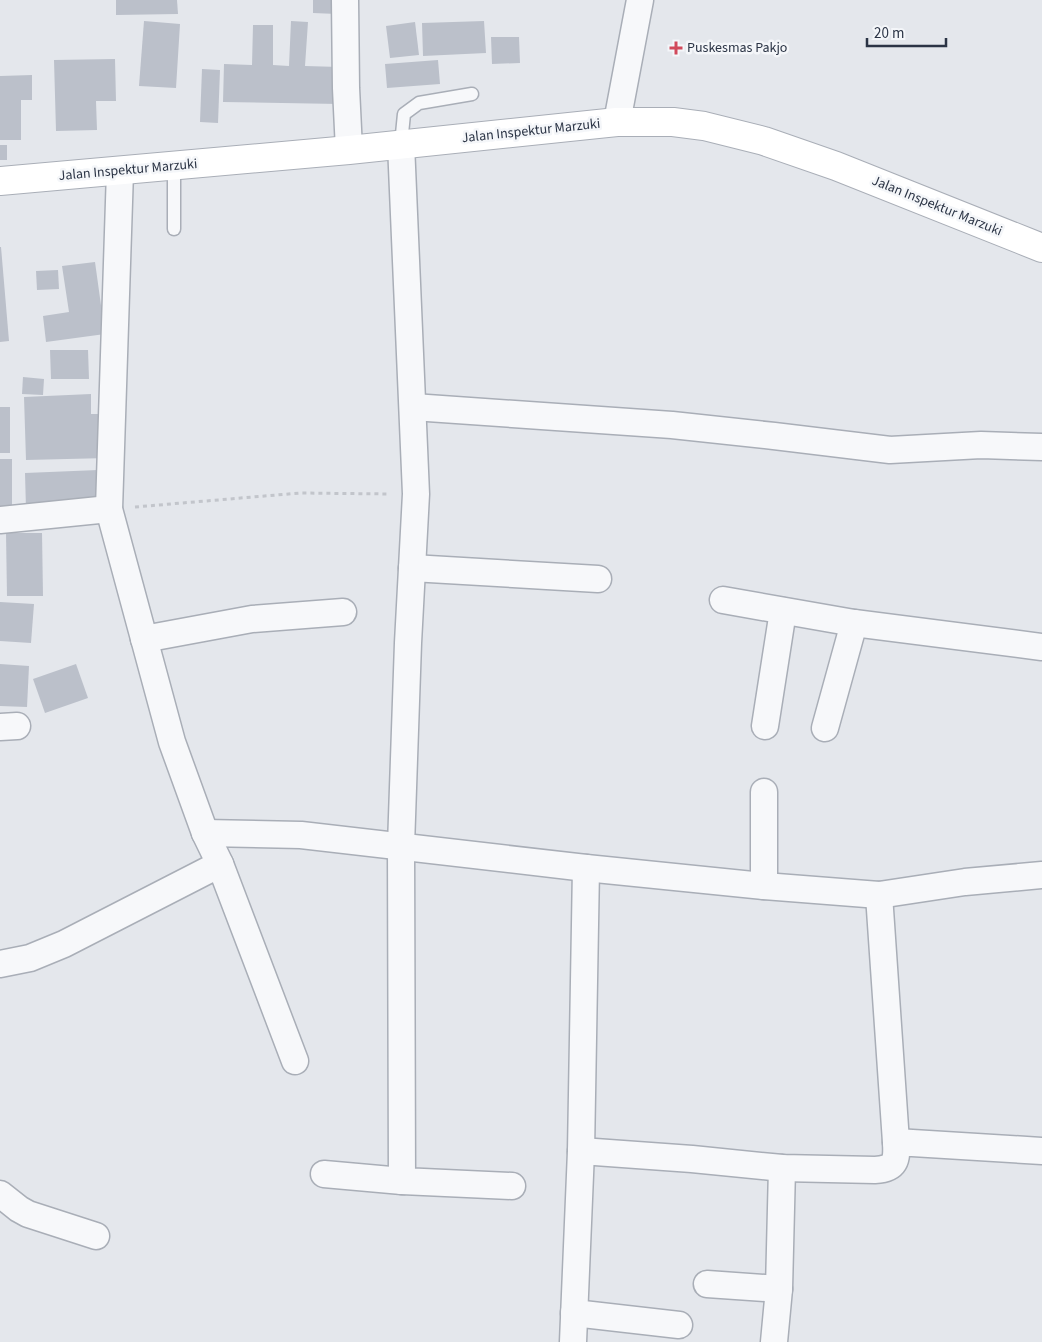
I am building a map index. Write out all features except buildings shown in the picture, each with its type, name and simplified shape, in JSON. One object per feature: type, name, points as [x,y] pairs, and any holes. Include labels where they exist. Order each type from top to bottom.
[{"type":"street","points":[[345,0],[346,88],[350,150]]},
{"type":"street","points":[[617,122],[640,0]]},
{"type":"street","name":"Jalan Inspektur Marzuki","points":[[0,181],[350,150],[617,122],[673,122],[704,126],[764,141],[836,166],[1042,248]]},
{"type":"street","points":[[401,144],[416,494],[400,846],[402,1181]]},
{"type":"street","points":[[120,171],[109,509],[172,742],[205,833],[220,864],[295,1061]]},
{"type":"street","points":[[413,407],[692,427],[890,450],[981,445],[1042,447]]},
{"type":"street","points":[[0,520],[109,509]]},
{"type":"street","points":[[412,568],[598,579]]},
{"type":"street","points":[[723,600],[854,622],[1042,647]]},
{"type":"street","points":[[764,726],[783,611]]},
{"type":"street","points":[[144,639],[252,619],[343,612]]},
{"type":"street","points":[[824,728],[854,622]]},
{"type":"street","points":[[764,792],[764,886]]},
{"type":"street","points":[[205,833],[301,835],[586,868],[764,886],[879,895],[965,882],[1042,875]]},
{"type":"street","points":[[0,964],[30,958],[64,944],[220,864]]},
{"type":"street","points":[[573,1342],[581,1151],[586,868]]},
{"type":"street","points":[[581,1151],[782,1168],[883,1170],[895,1162],[897,1157],[879,895]]},
{"type":"street","points":[[896,1142],[1042,1151]]},
{"type":"street","points":[[774,1342],[779,1289],[782,1168]]},
{"type":"street","points":[[324,1174],[402,1181],[512,1186]]},
{"type":"street","points":[[0,1194],[28,1214],[96,1236]]},
{"type":"street","points":[[707,1284],[779,1289]]},
{"type":"street","points":[[574,1313],[679,1325]]},
{"type":"lane","points":[[401,144],[404,114],[419,103],[472,94]]},
{"type":"lane","points":[[174,166],[174,229]]},
{"type":"path","points":[[109,509],[300,493],[416,494]]},
{"type":"place","name":"Puskesmas Pakjo","points":[[676,48]]}]
